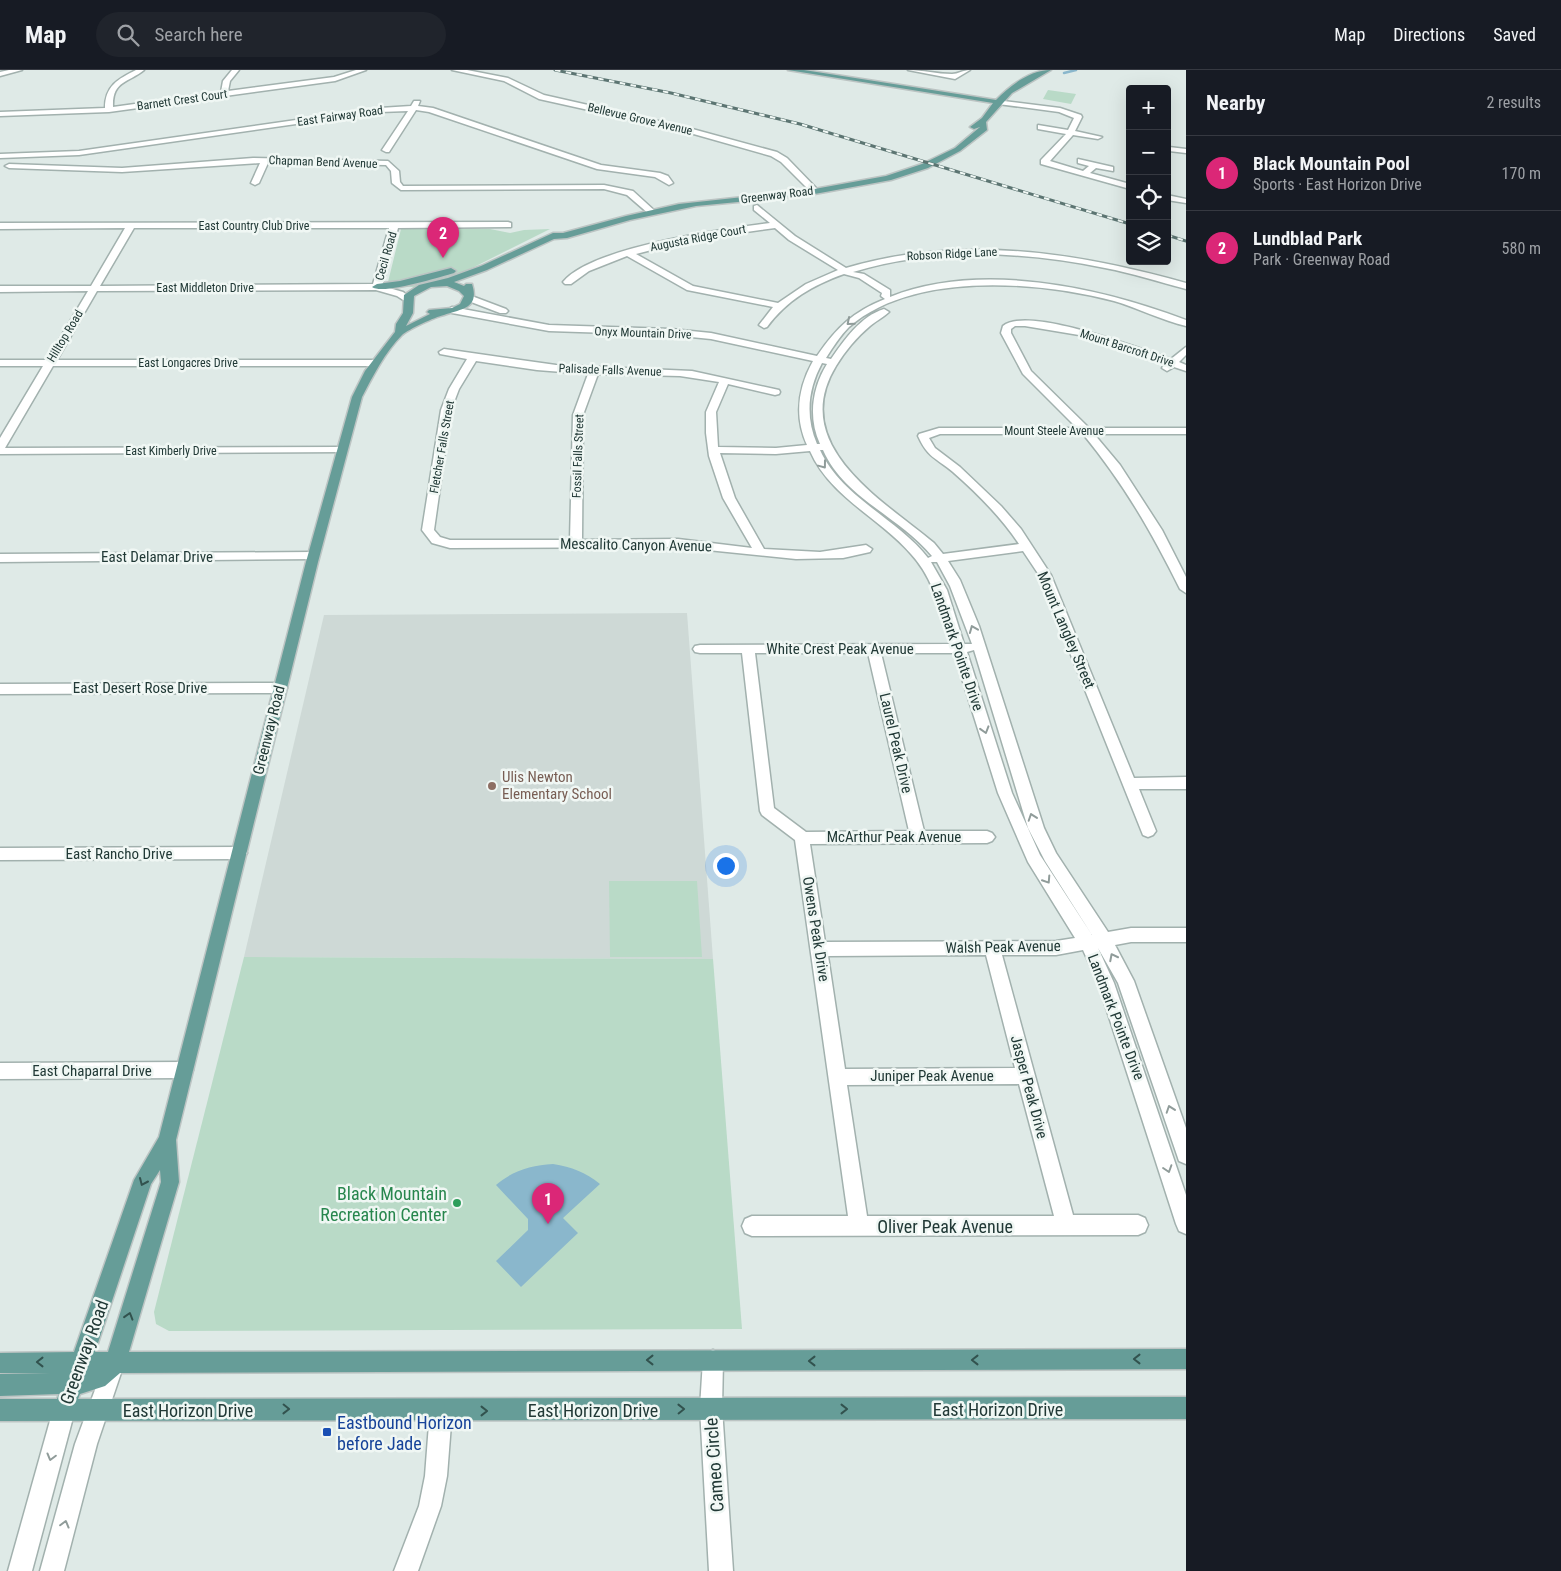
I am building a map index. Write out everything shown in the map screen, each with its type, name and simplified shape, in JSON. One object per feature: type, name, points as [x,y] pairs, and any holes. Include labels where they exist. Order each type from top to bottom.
[{"type":"main road","points":[[791,70],[998,102]]},
{"type":"main road","name":"Greenway Road","points":[[400,332],[401,324],[414,306],[414,290],[449,282],[553,236],[564,236],[649,209],[869,182],[921,167],[968,144],[984,128],[983,124],[998,102],[1016,86],[1048,70]]},
{"type":"main road","points":[[377,287],[496,262]]},
{"type":"main road","name":"Greenway Road","points":[[64,1410],[143,1180],[167,1140],[313,556],[357,397],[375,363],[400,332],[466,303],[468,288],[471,282],[484,268]]},
{"type":"main road","points":[[440,283],[458,286],[468,296]]},
{"type":"main road","points":[[414,306],[447,311]]},
{"type":"main road","name":"Greenway Road","points":[[115,1363],[170,1182],[167,1140]]},
{"type":"main road","points":[[0,1363],[1186,1359]]},
{"type":"main road","points":[[0,1385],[72,1384],[95,1380],[106,1374],[115,1363]]},
{"type":"main road","name":"East Horizon Drive","points":[[0,1410],[228,1409],[441,1411],[711,1408],[1186,1408]]},
{"type":"street","points":[[0,74],[19,70]]},
{"type":"street","points":[[109,110],[109,94],[114,86],[141,70]]},
{"type":"street","points":[[225,94],[224,83],[228,76],[236,70]]},
{"type":"street","name":"Barnett Crest Court","points":[[0,114],[109,110],[336,79],[362,70]]},
{"type":"street","name":"Bellevue Grove Avenue","points":[[455,70],[506,79],[542,97],[685,129],[774,154],[784,160],[812,188]]},
{"type":"street","points":[[911,70],[955,77],[967,70]]},
{"type":"street","points":[[998,102],[1078,117],[1071,132],[1059,148],[1044,162],[1126,186]]},
{"type":"street","points":[[386,150],[416,106]]},
{"type":"street","name":"East Fairway Road","points":[[0,156],[79,153],[416,106],[446,114],[608,169],[656,175],[664,178],[669,184]]},
{"type":"street","points":[[1041,127],[1098,137]]},
{"type":"street","points":[[1172,149],[1186,151]]},
{"type":"street","points":[[255,184],[265,160]]},
{"type":"street","name":"Chapman Bend Avenue","points":[[0,166],[122,170],[265,160],[388,163],[394,171],[396,183],[401,188],[580,179],[636,197],[649,209]]},
{"type":"street","points":[[1081,161],[1110,169]]},
{"type":"street","points":[[580,179],[596,165]]},
{"type":"street","points":[[1084,174],[1095,165]]},
{"type":"street","points":[[1171,198],[1184,200],[1186,191]]},
{"type":"street","points":[[758,208],[800,244],[849,273],[851,278],[860,284],[877,294],[894,300]]},
{"type":"street","name":"Cecil Road","points":[[377,287],[394,225]]},
{"type":"street","name":"East Country Club Drive","points":[[0,226],[508,225]]},
{"type":"street","name":"Augusta Ridge Court","points":[[568,282],[574,274],[628,253],[684,238],[776,225]]},
{"type":"street","name":"Hilltop Road","points":[[0,446],[131,226]]},
{"type":"street","points":[[1038,243],[1039,254]]},
{"type":"street","name":"Robson Ridge Lane","points":[[764,325],[780,306],[813,283],[886,260],[919,254],[976,251],[1075,258],[1138,271],[1186,286]]},
{"type":"street","points":[[628,253],[674,281],[690,288],[780,306]]},
{"type":"street","name":"Landmark Pointe Drive","points":[[1186,322],[1103,296],[1058,287],[994,283],[949,286],[908,294],[894,300],[882,313],[858,330],[829,358],[819,397],[818,458],[834,479],[855,500],[892,529],[924,561],[941,590],[1005,793],[1023,837],[1033,858],[1126,982],[1186,1155]]},
{"type":"street","name":"East Middleton Drive","points":[[0,289],[377,287],[400,294],[414,306]]},
{"type":"street","name":"Landmark Pointe Drive","points":[[894,300],[971,291],[1041,292],[1102,302],[1186,330]]},
{"type":"street","name":"Onyx Mountain Drive","points":[[468,296],[492,308],[539,319],[580,322],[658,323],[708,327],[829,358]]},
{"type":"street","name":"Onyx Mountain Drive","points":[[447,311],[549,328],[671,332],[711,336],[829,358]]},
{"type":"street","name":"Mount Barcroft Drive","points":[[1086,431],[1027,372],[1006,333],[1008,325],[1025,323],[1087,333],[1169,366],[1186,368]]},
{"type":"street","points":[[1169,366],[1186,350]]},
{"type":"street","name":"Palisade Falls Avenue","points":[[444,352],[517,365],[594,371],[671,372],[775,392]]},
{"type":"street","name":"Fletcher Falls Street","points":[[436,540],[428,530],[448,405],[457,382],[473,357]]},
{"type":"street","name":"East Longacres Drive","points":[[0,363],[375,363]]},
{"type":"street","name":"Fossil Falls Street","points":[[576,543],[578,415],[594,371]]},
{"type":"street","points":[[725,381],[715,399],[711,413],[718,473],[729,499],[752,534],[759,551]]},
{"type":"street","name":"Mount Steele Avenue","points":[[923,436],[939,431],[1186,431]]},
{"type":"street","points":[[1086,431],[1121,475],[1156,530],[1186,588]]},
{"type":"street","name":"Mount Langley Street","points":[[923,436],[930,450],[956,469],[997,508],[1027,547],[1045,575],[1148,831]]},
{"type":"street","points":[[715,450],[776,451],[819,447]]},
{"type":"street","name":"Landmark Pointe Drive","points":[[819,447],[847,477],[917,534],[941,558],[959,592],[1039,835],[1095,940],[1106,983],[1186,1224]]},
{"type":"street","name":"East Kimberly Drive","points":[[0,452],[341,450]]},
{"type":"street","name":"Mescalito Canyon Avenue","points":[[436,540],[450,544],[678,543],[788,555],[844,555],[866,549]]},
{"type":"street","points":[[924,561],[1027,547]]},
{"type":"street","name":"East Delamar Drive","points":[[0,558],[313,556]]},
{"type":"street","name":"White Crest Peak Avenue","points":[[700,649],[979,648]]},
{"type":"street","points":[[748,649],[767,811],[778,820],[792,826],[802,838]]},
{"type":"street","name":"Laurel Peak Drive","points":[[874,649],[918,837]]},
{"type":"street","name":"East Desert Rose Drive","points":[[0,689],[280,688]]},
{"type":"street","points":[[1129,784],[1186,783]]},
{"type":"street","name":"McArthur Peak Avenue","points":[[802,838],[987,837]]},
{"type":"street","name":"Owens Peak Drive","points":[[802,838],[859,1226]]},
{"type":"street","name":"East Rancho Drive","points":[[0,854],[239,853]]},
{"type":"street","name":"Walsh Peak Avenue","points":[[819,949],[1056,948],[1131,935],[1186,935]]},
{"type":"street","name":"Jasper Peak Drive","points":[[992,948],[1066,1226]]},
{"type":"street","name":"East Chaparral Drive","points":[[0,1071],[184,1070]]},
{"type":"street","name":"Juniper Peak Avenue","points":[[838,1077],[1026,1076]]},
{"type":"street","name":"Oliver Peak Avenue","points":[[752,1226],[1138,1225]]},
{"type":"street","name":"Cameo Circle","points":[[713,1360],[711,1408],[721,1571]]},
{"type":"street","name":"Greenway Road","points":[[52,1571],[86,1444],[115,1363]]},
{"type":"street","name":"Greenway Road","points":[[20,1571],[64,1410]]},
{"type":"street","points":[[406,1571],[430,1506],[436,1476],[441,1411]]},
{"type":"shaded area","name":"Ulis Newton Elementary School","points":[[687,613],[713,959],[244,957],[324,615]]},
{"type":"green space","points":[[1048,90],[1076,94],[1071,104],[1043,99]]},
{"type":"green space","points":[[401,229],[490,229],[510,233],[524,230],[550,229],[430,289],[393,285],[388,282]]},
{"type":"green space","points":[[609,881],[697,881],[702,957],[610,957]]},
{"type":"green space","name":"Black Mountain Recreation Center","points":[[244,957],[713,959],[742,1329],[169,1331],[156,1324],[154,1312]]},
{"type":"water","points":[[553,1164],[578,1171],[600,1184],[563,1218],[578,1233],[521,1287],[496,1261],[528,1230],[528,1219],[496,1185],[522,1170]]},
{"type":"waterway","points":[[1064,73],[1076,70]]},
{"type":"railway","points":[[555,70],[671,93],[800,124],[1126,223]]},
{"type":"railway","points":[[1171,236],[1186,241]]},
{"type":"place","name":"Lundblad Park","points":[[443,258]]},
{"type":"place","name":"Ulis Newton Elementary School","points":[[492,786]]},
{"type":"place","name":"Black Mountain Recreation Center","points":[[457,1203]]},
{"type":"place","name":"Black Mountain Pool","points":[[548,1224]]},
{"type":"place","name":"Eastbound Horizon before Jade","points":[[327,1432]]}]
